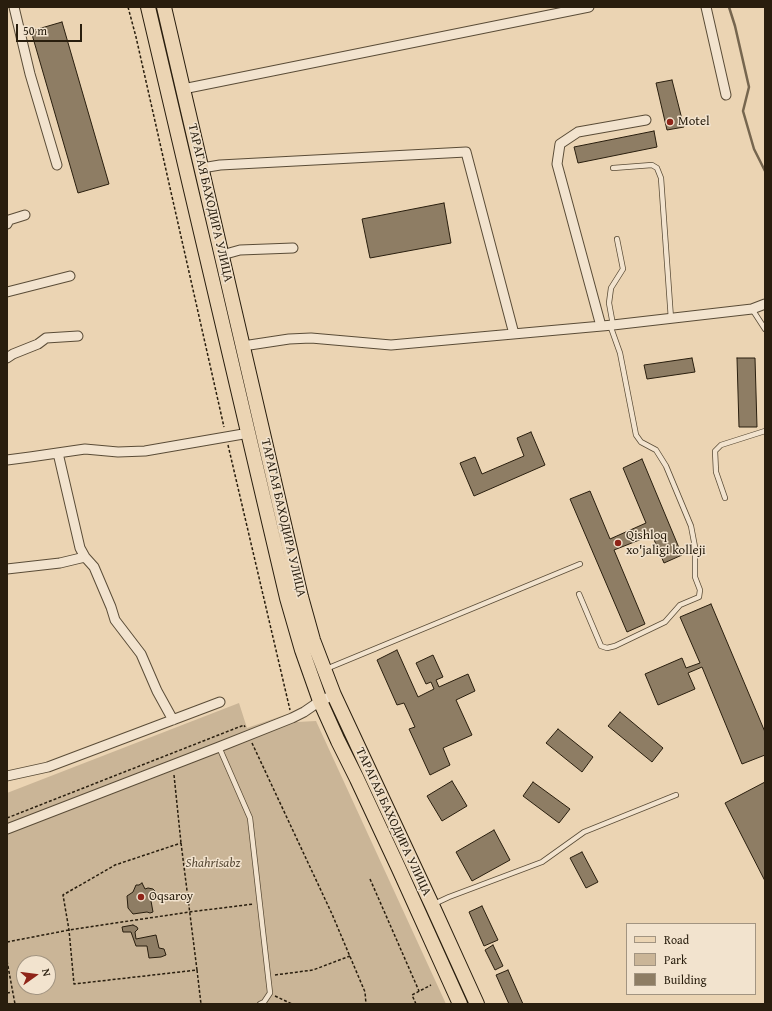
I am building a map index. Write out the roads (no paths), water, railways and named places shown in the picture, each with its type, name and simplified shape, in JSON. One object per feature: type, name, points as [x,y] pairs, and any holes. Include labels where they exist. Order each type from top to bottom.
[{"type":"main road","name":"ТАРАГАЯ БАХОДИРА УЛИЦА","points":[[148,7],[288,598],[302,650],[320,701],[338,741],[358,779],[460,1004]]},
{"type":"main road","name":"ТАРАГАЯ БАХОДИРА УЛИЦА","points":[[164,7],[301,597],[313,640],[334,695],[477,1004]]},
{"type":"street","points":[[14,7],[30,74],[57,165]]},
{"type":"street","points":[[183,89],[589,7]]},
{"type":"street","points":[[706,7],[726,95]]},
{"type":"street","points":[[600,326],[557,164],[560,144],[578,132],[646,120]]},
{"type":"street","points":[[202,168],[220,165],[466,152],[514,334]]},
{"type":"street","points":[[7,224],[9,220],[24,215]]},
{"type":"street","points":[[222,255],[240,250],[294,248]]},
{"type":"street","points":[[7,292],[70,276]]},
{"type":"street","points":[[243,346],[289,339],[311,338],[391,345],[671,319],[752,310],[765,304]]},
{"type":"street","points":[[7,358],[38,344],[46,338],[78,336]]},
{"type":"street","points":[[7,460],[85,449],[118,452],[145,451],[249,433]]},
{"type":"street","points":[[58,453],[80,548],[94,568],[115,620],[141,654],[157,691],[173,720]]},
{"type":"street","points":[[7,569],[60,563],[85,557]]},
{"type":"street","points":[[7,829],[219,748],[292,718],[320,701],[334,695]]},
{"type":"street","points":[[7,776],[48,767],[220,702]]},
{"type":"lane","points":[[613,168],[652,165],[657,168],[661,178],[671,319]]},
{"type":"lane","points":[[579,594],[602,646],[607,648],[616,646],[665,622],[680,605],[699,597],[700,590],[695,577],[695,547],[691,526],[666,466],[656,450],[641,442],[636,435],[620,353],[612,325],[609,303],[611,288],[623,269],[617,239]]},
{"type":"lane","points":[[752,310],[765,329]]},
{"type":"lane","points":[[725,498],[716,472],[715,451],[721,445],[765,431]]},
{"type":"lane","points":[[324,670],[580,564]]},
{"type":"lane","points":[[219,748],[250,818],[270,993],[264,1002],[260,1004]]},
{"type":"lane","points":[[432,905],[542,862],[584,832],[676,795]]},
{"type":"waterway","points":[[729,7],[735,26],[749,87],[743,111],[754,149],[765,171]]},
{"type":"place","name":"Motel","points":[[670,122]]},
{"type":"place","name":"Qishloq xo'jaligi kolleji","points":[[618,543]]},
{"type":"place","name":"Oqsaroy","points":[[141,897]]},
{"type":"park label","name":"Shahrisabz","points":[[213,864]]}]
